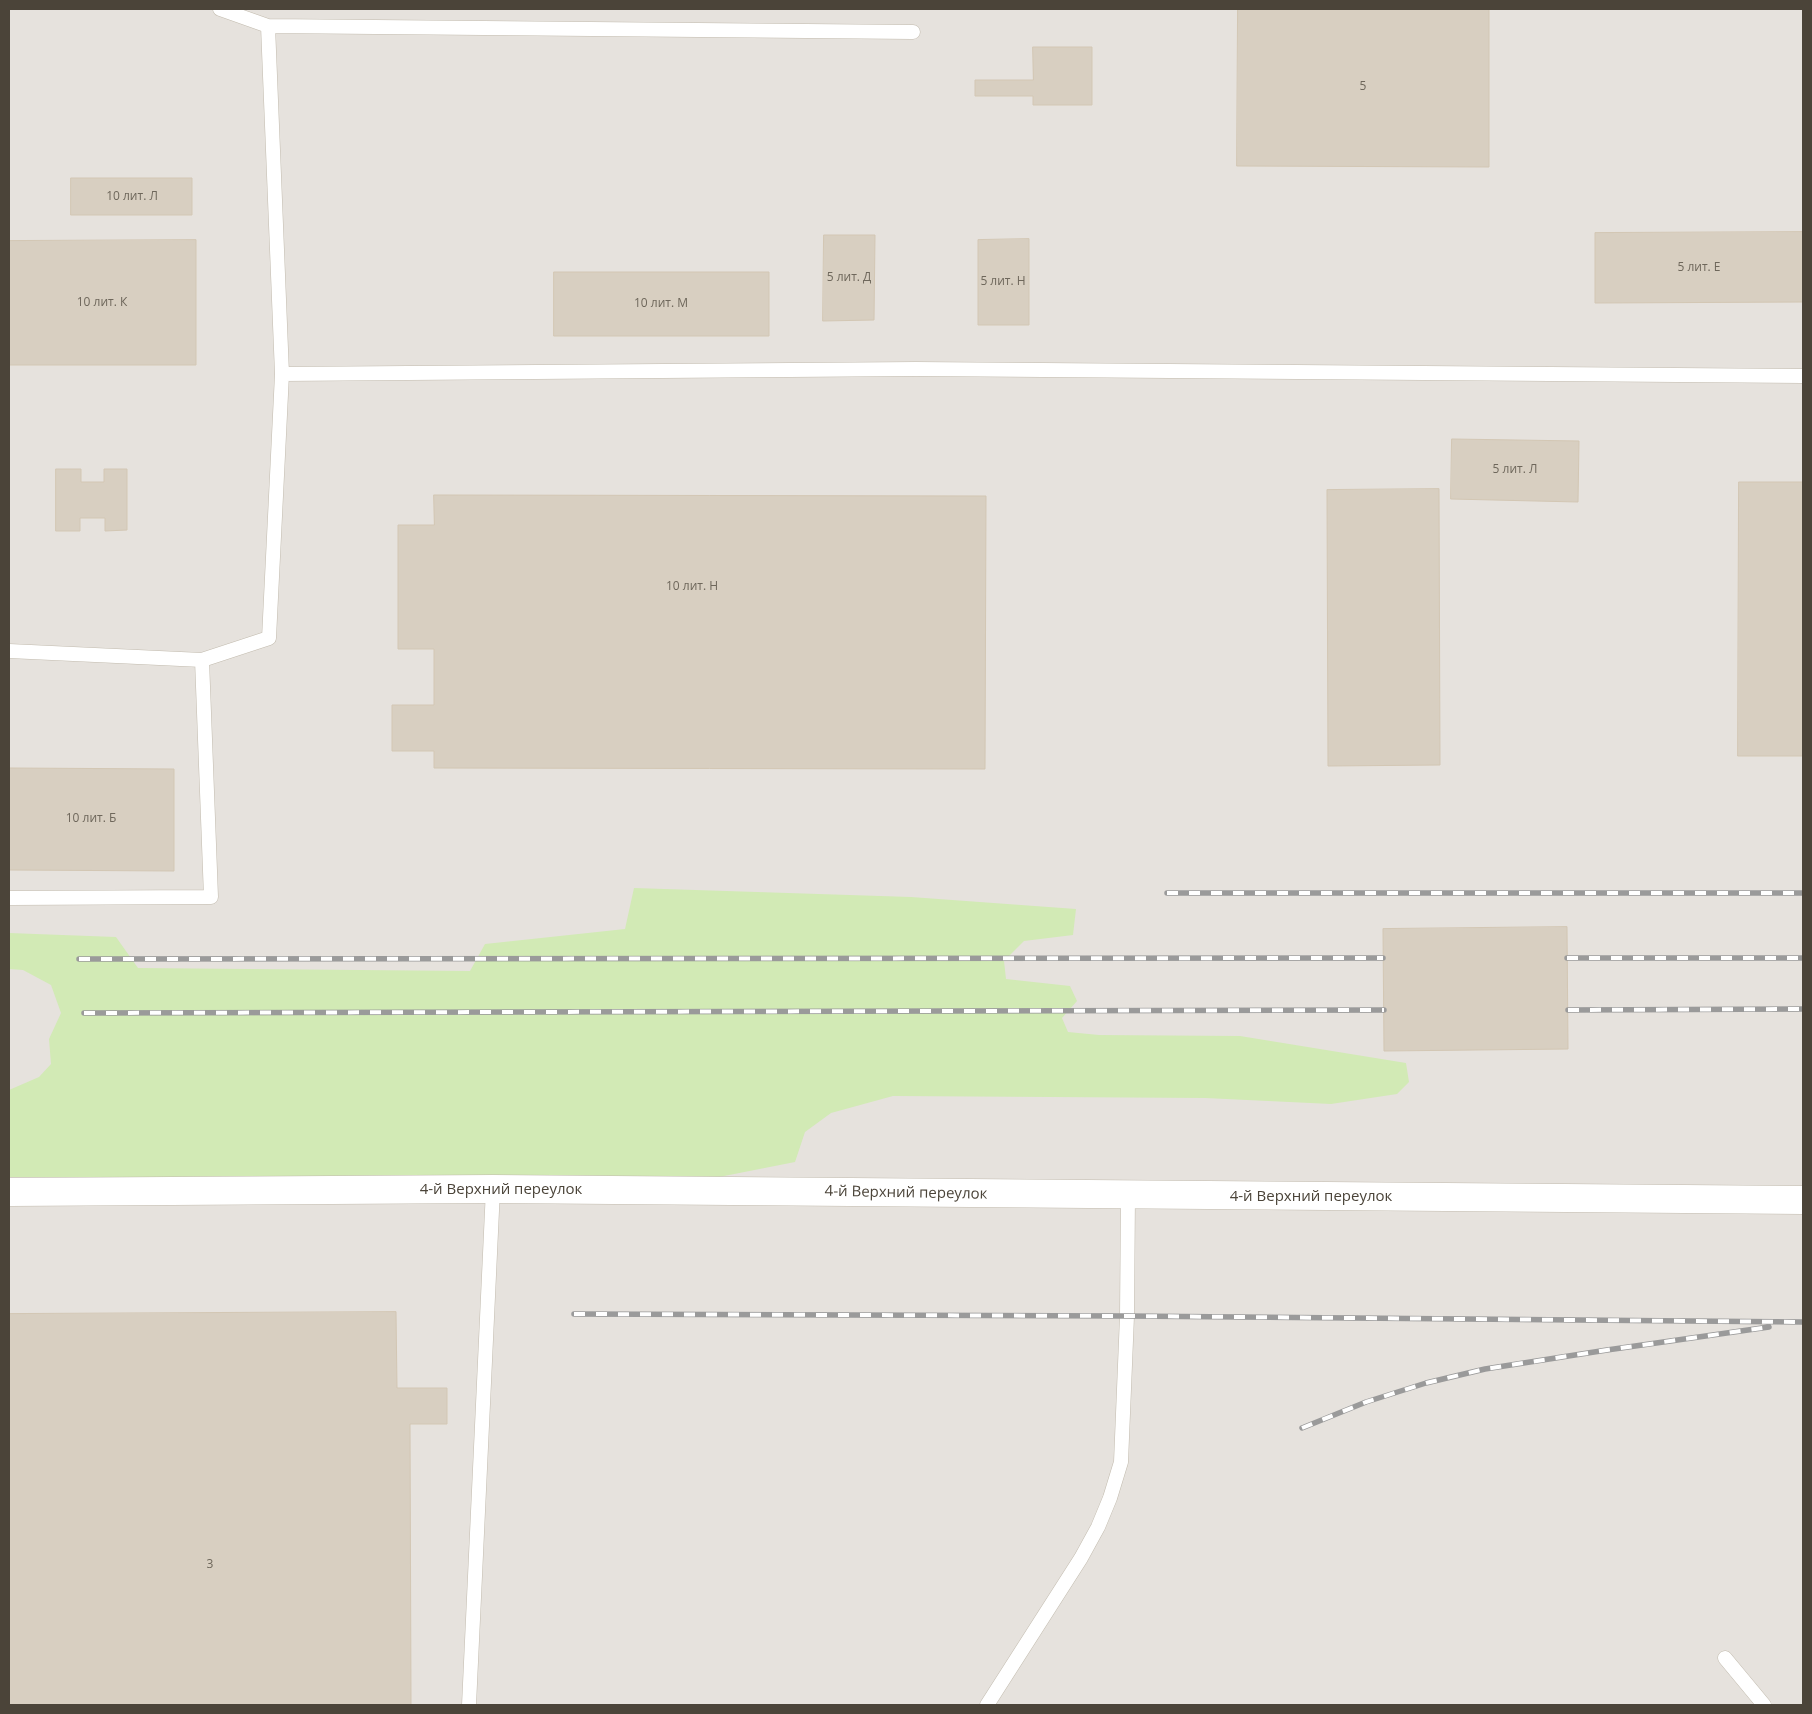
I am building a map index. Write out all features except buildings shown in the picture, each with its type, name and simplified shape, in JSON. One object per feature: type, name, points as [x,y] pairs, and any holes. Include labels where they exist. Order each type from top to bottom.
[{"type":"street","name":"4-й Верхний переулок","points":[[9,1192],[493,1189],[1803,1200]]},
{"type":"lane","points":[[220,9],[268,26],[913,32]]},
{"type":"lane","points":[[9,651],[202,660],[269,638],[282,374],[268,26]]},
{"type":"lane","points":[[282,374],[926,369],[1803,376]]},
{"type":"lane","points":[[9,898],[211,897],[202,660]]},
{"type":"lane","points":[[469,1705],[493,1189]]},
{"type":"lane","points":[[987,1705],[1081,1558],[1110,1498],[1121,1462],[1126,1354],[1128,1195]]},
{"type":"lane","points":[[1725,1658],[1764,1705]]},
{"type":"shaded area","points":[[9,9],[1803,9],[1803,1705],[9,1705]]},
{"type":"green space","points":[[634,888],[911,897],[1076,909],[1073,935],[1024,941],[1004,961],[1006,979],[1070,986],[1077,1001],[1062,1018],[1068,1032],[1099,1035],[1240,1036],[1406,1063],[1409,1082],[1397,1094],[1331,1104],[1205,1098],[893,1096],[831,1113],[805,1132],[795,1162],[709,1179],[9,1177],[9,1090],[39,1077],[51,1064],[49,1039],[61,1013],[51,985],[23,970],[9,969],[9,933],[116,937],[138,968],[470,971],[485,944],[625,929]]},
{"type":"railway","points":[[1167,893],[1803,893]]},
{"type":"railway","points":[[79,959],[1383,958]]},
{"type":"railway","points":[[1567,958],[1803,958]]},
{"type":"railway","points":[[1568,1010],[1803,1009]]},
{"type":"railway","points":[[84,1013],[1384,1010]]},
{"type":"railway","points":[[574,1314],[1127,1316],[1803,1322]]},
{"type":"railway","points":[[1302,1428],[1366,1402],[1426,1383],[1485,1369],[1769,1327]]}]
